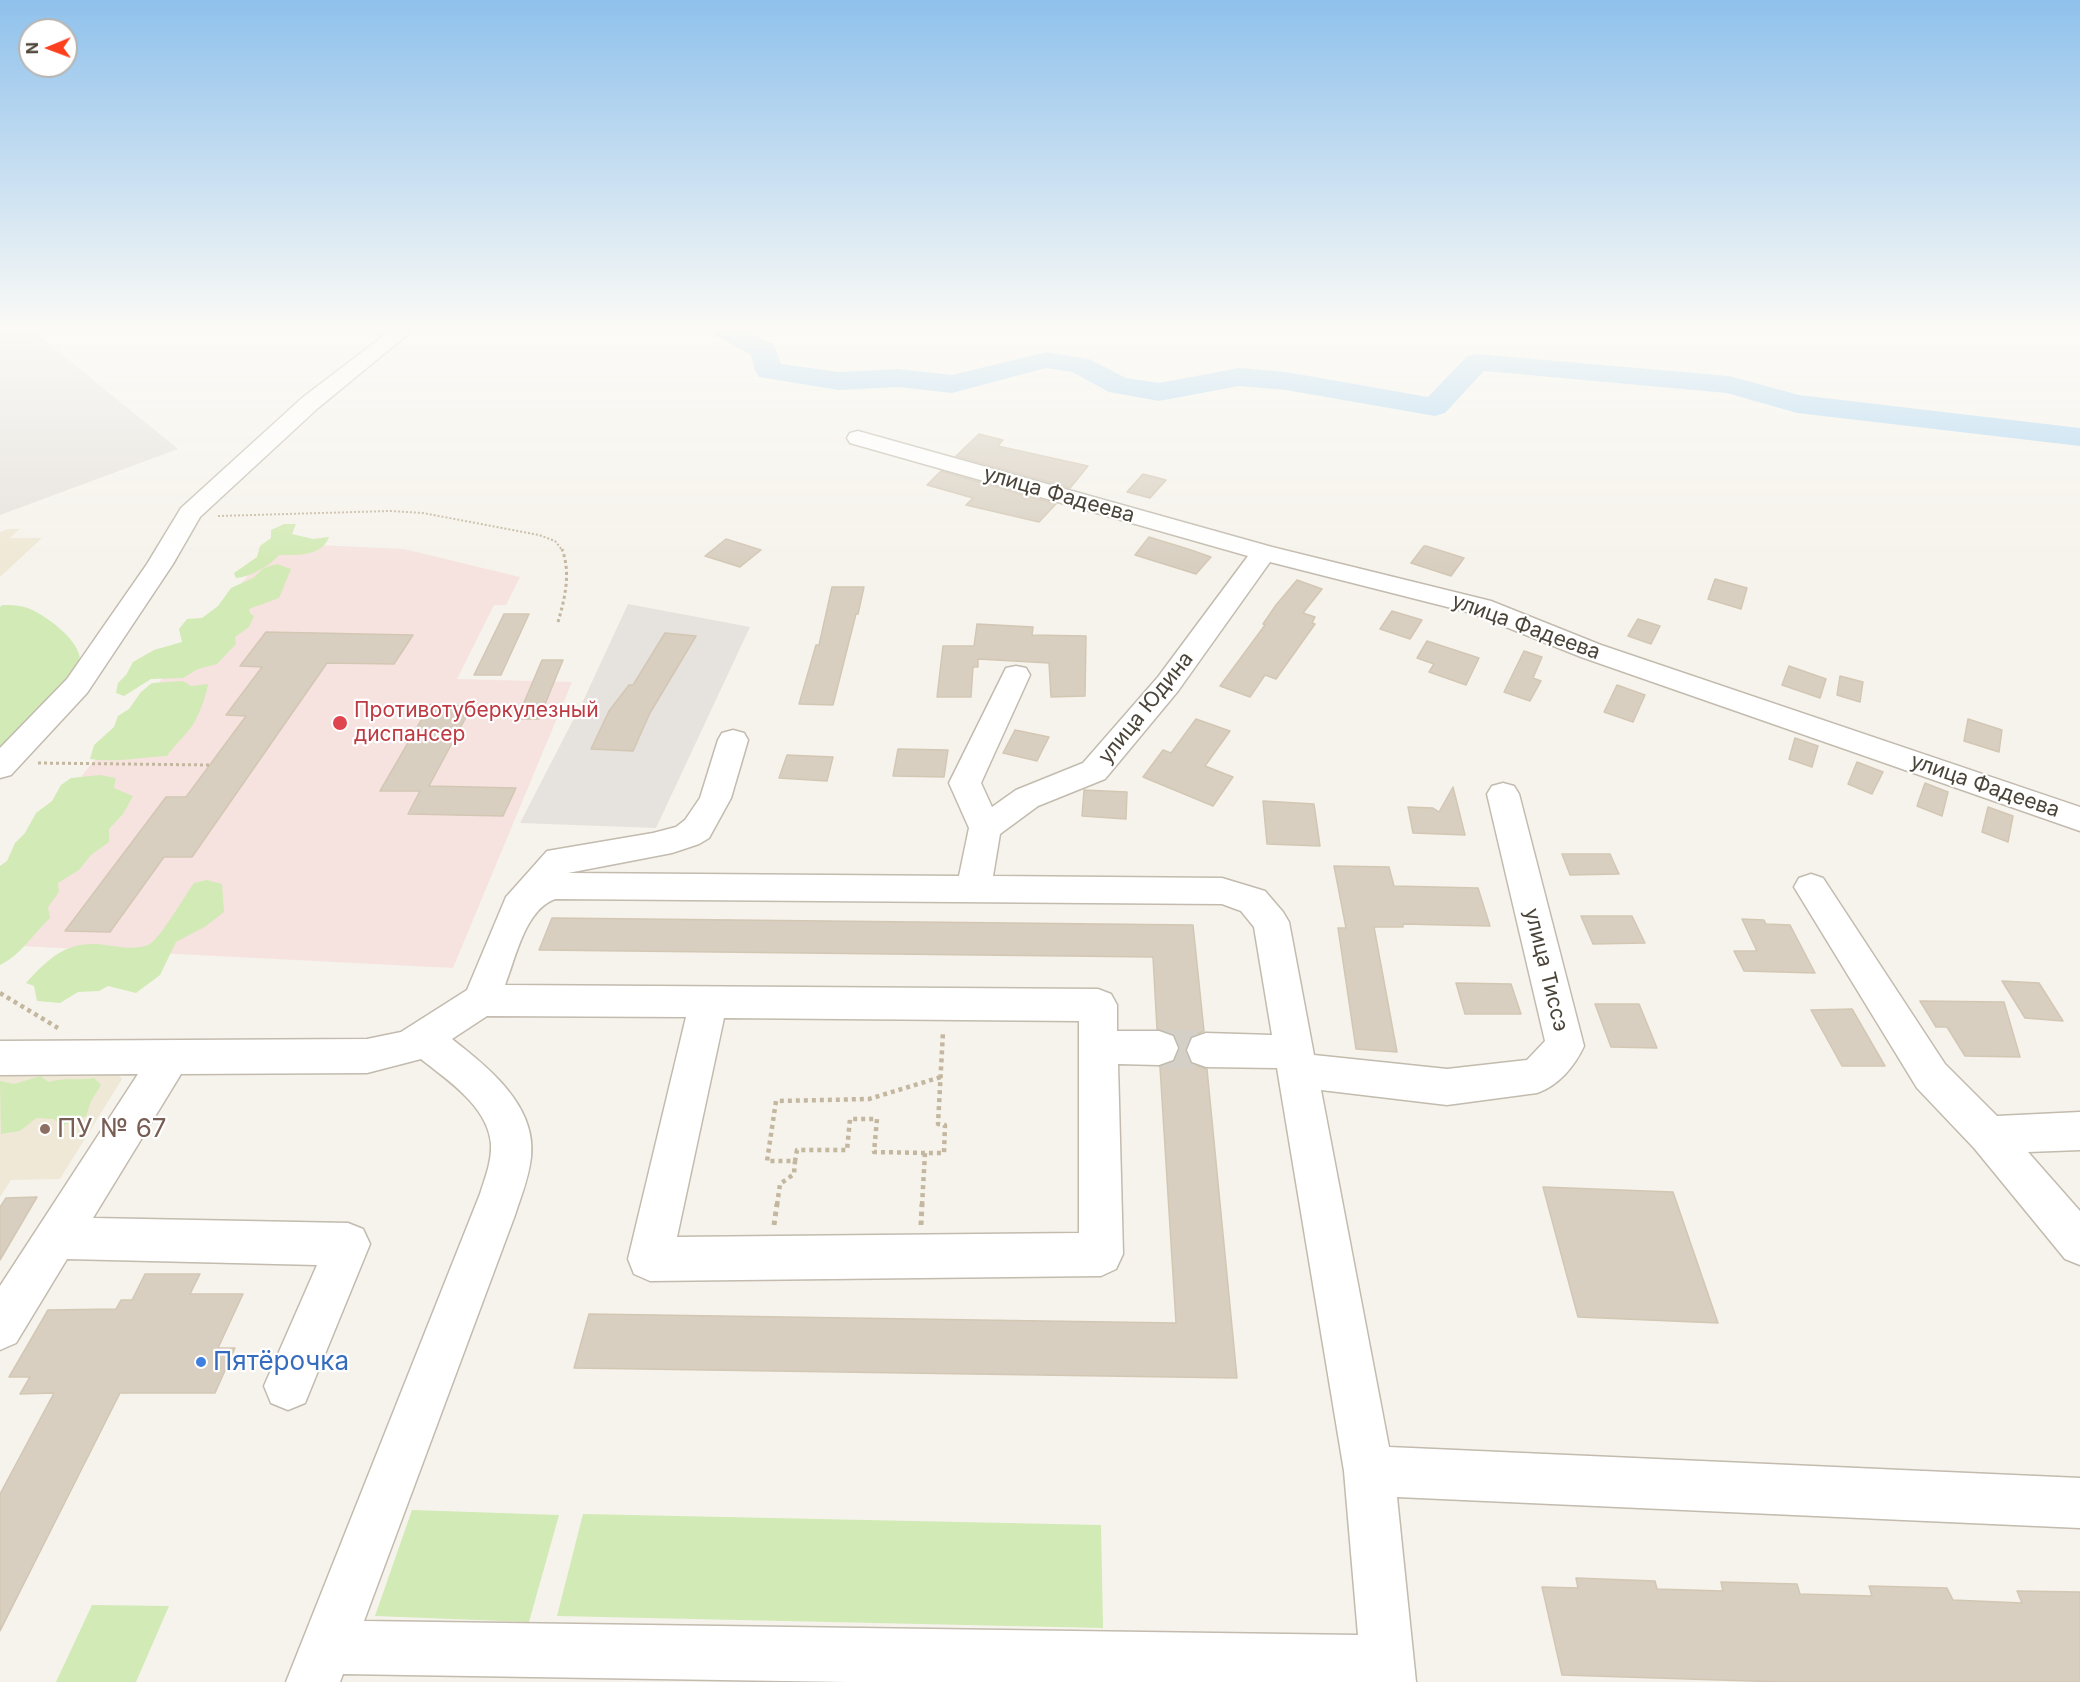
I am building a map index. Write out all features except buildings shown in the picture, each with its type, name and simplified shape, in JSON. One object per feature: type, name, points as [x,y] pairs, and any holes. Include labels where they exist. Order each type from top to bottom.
[{"type":"street","points":[[2,765],[77,686],[160,564],[188,517],[304,408]]},
{"type":"street","name":"улица Фадеева","points":[[858,438],[1264,553],[1481,607],[1591,651],[2080,819]]},
{"type":"street","name":"улица Юдина","points":[[985,828],[1027,798],[1094,771],[1168,684],[1264,553]]},
{"type":"street","points":[[974,888],[985,828],[965,783],[1016,675]]},
{"type":"street","points":[[481,1000],[518,908],[559,860],[663,844],[696,831],[717,796],[733,740]]},
{"type":"street","name":"улица Тиссэ","points":[[1294,1061],[1448,1087],[1537,1076],[1565,1047],[1503,794]]},
{"type":"street","points":[[423,1038],[485,1091],[500,1109],[512,1143],[510,1162],[503,1187],[320,1664],[1388,1672],[1369,1472],[1271,922],[1253,901],[1222,891],[974,888],[553,886],[531,894]]},
{"type":"street","points":[[1811,887],[1931,1076],[1988,1134],[2080,1244]]},
{"type":"street","points":[[0,1058],[367,1056],[410,1046],[481,1000],[1098,1005],[1101,1254],[650,1259],[708,1003]]},
{"type":"street","points":[[1099,1047],[1159,1048]]},
{"type":"street","points":[[1206,1050],[1294,1061]]},
{"type":"street","points":[[0,1327],[171,1056]]},
{"type":"street","points":[[1988,1134],[2080,1131]]},
{"type":"street","points":[[56,1238],[348,1244],[288,1386]]},
{"type":"street","points":[[1369,1472],[2080,1503]]},
{"type":"path","points":[[188,517],[390,511],[423,513],[539,535],[555,540],[562,550],[567,567],[563,607],[558,622]]},
{"type":"path","points":[[2,765],[210,765]]},
{"type":"path","points":[[0,993],[68,1034]]},
{"type":"path","points":[[769,1257],[780,1184],[794,1174],[797,1150],[847,1150],[850,1119],[877,1119],[874,1152],[944,1153],[945,1125],[938,1124],[944,1004]]},
{"type":"path","points":[[795,1161],[767,1161],[776,1101],[869,1099],[941,1077]]},
{"type":"path","points":[[919,1255],[925,1153]]},
{"type":"shaded area","points":[[0,408],[128,408],[178,449],[0,515]]},
{"type":"shaded area","points":[[20,529],[10,538],[42,538],[0,577],[0,532]]},
{"type":"shaded area","name":"Противотуберкулезный диспансер","points":[[275,543],[404,549],[520,577],[506,605],[494,605],[457,679],[572,682],[453,968],[0,945],[0,874]]},
{"type":"shaded area","points":[[628,604],[750,627],[656,828],[520,823],[585,697]]},
{"type":"shaded area","name":"ПУ № 67","points":[[0,1072],[118,1073],[122,1079],[60,1179],[11,1180],[0,1197]]},
{"type":"green space","points":[[284,524],[296,524],[292,534],[313,539],[329,537],[326,544],[315,551],[300,555],[279,555],[259,570],[236,578],[234,573],[257,557],[260,546],[271,538],[271,530]]},
{"type":"green space","points":[[277,564],[291,569],[279,598],[249,609],[254,616],[249,627],[235,637],[236,644],[217,664],[198,669],[183,678],[151,679],[124,696],[116,693],[118,683],[126,675],[133,662],[154,650],[182,642],[179,629],[187,619],[202,618],[218,606],[231,588],[253,578],[264,568]]},
{"type":"green space","points":[[2,605],[27,608],[46,618],[64,632],[77,649],[80,658],[79,666],[0,756],[0,607]]},
{"type":"green space","points":[[183,681],[191,686],[208,684],[202,706],[194,722],[167,756],[119,760],[90,759],[94,745],[114,727],[118,716],[129,709],[141,692],[152,683]]},
{"type":"green space","points":[[100,775],[116,778],[114,788],[133,796],[123,814],[109,829],[109,842],[91,855],[79,870],[58,883],[59,892],[48,907],[50,918],[21,950],[0,965],[0,866],[7,861],[15,843],[25,833],[36,813],[52,801],[61,785],[71,778]]},
{"type":"green space","points":[[207,880],[222,884],[224,912],[206,926],[176,942],[160,975],[136,993],[108,986],[99,991],[78,992],[60,1003],[37,1001],[34,986],[26,983],[52,958],[81,945],[132,948],[148,945],[165,927],[194,883]]},
{"type":"green space","points":[[40,1076],[49,1082],[94,1078],[101,1085],[91,1101],[86,1116],[62,1126],[54,1119],[36,1118],[20,1131],[1,1134],[0,1081],[14,1084]]},
{"type":"green space","points":[[412,1510],[559,1515],[529,1622],[375,1616]]},
{"type":"green space","points":[[583,1514],[1101,1525],[1103,1628],[557,1616]]},
{"type":"green space","points":[[92,1605],[169,1606],[136,1682],[56,1682]]},
{"type":"waterway","points":[[1836,408],[2080,437]]},
{"type":"tunnel","points":[[1159,1048],[1206,1050]]},
{"type":"place","name":"Противотуберкулезный диспансер","points":[[340,723]]},
{"type":"place","name":"ПУ № 67","points":[[45,1129]]},
{"type":"place","name":"Пятёрочка","points":[[201,1362]]}]
